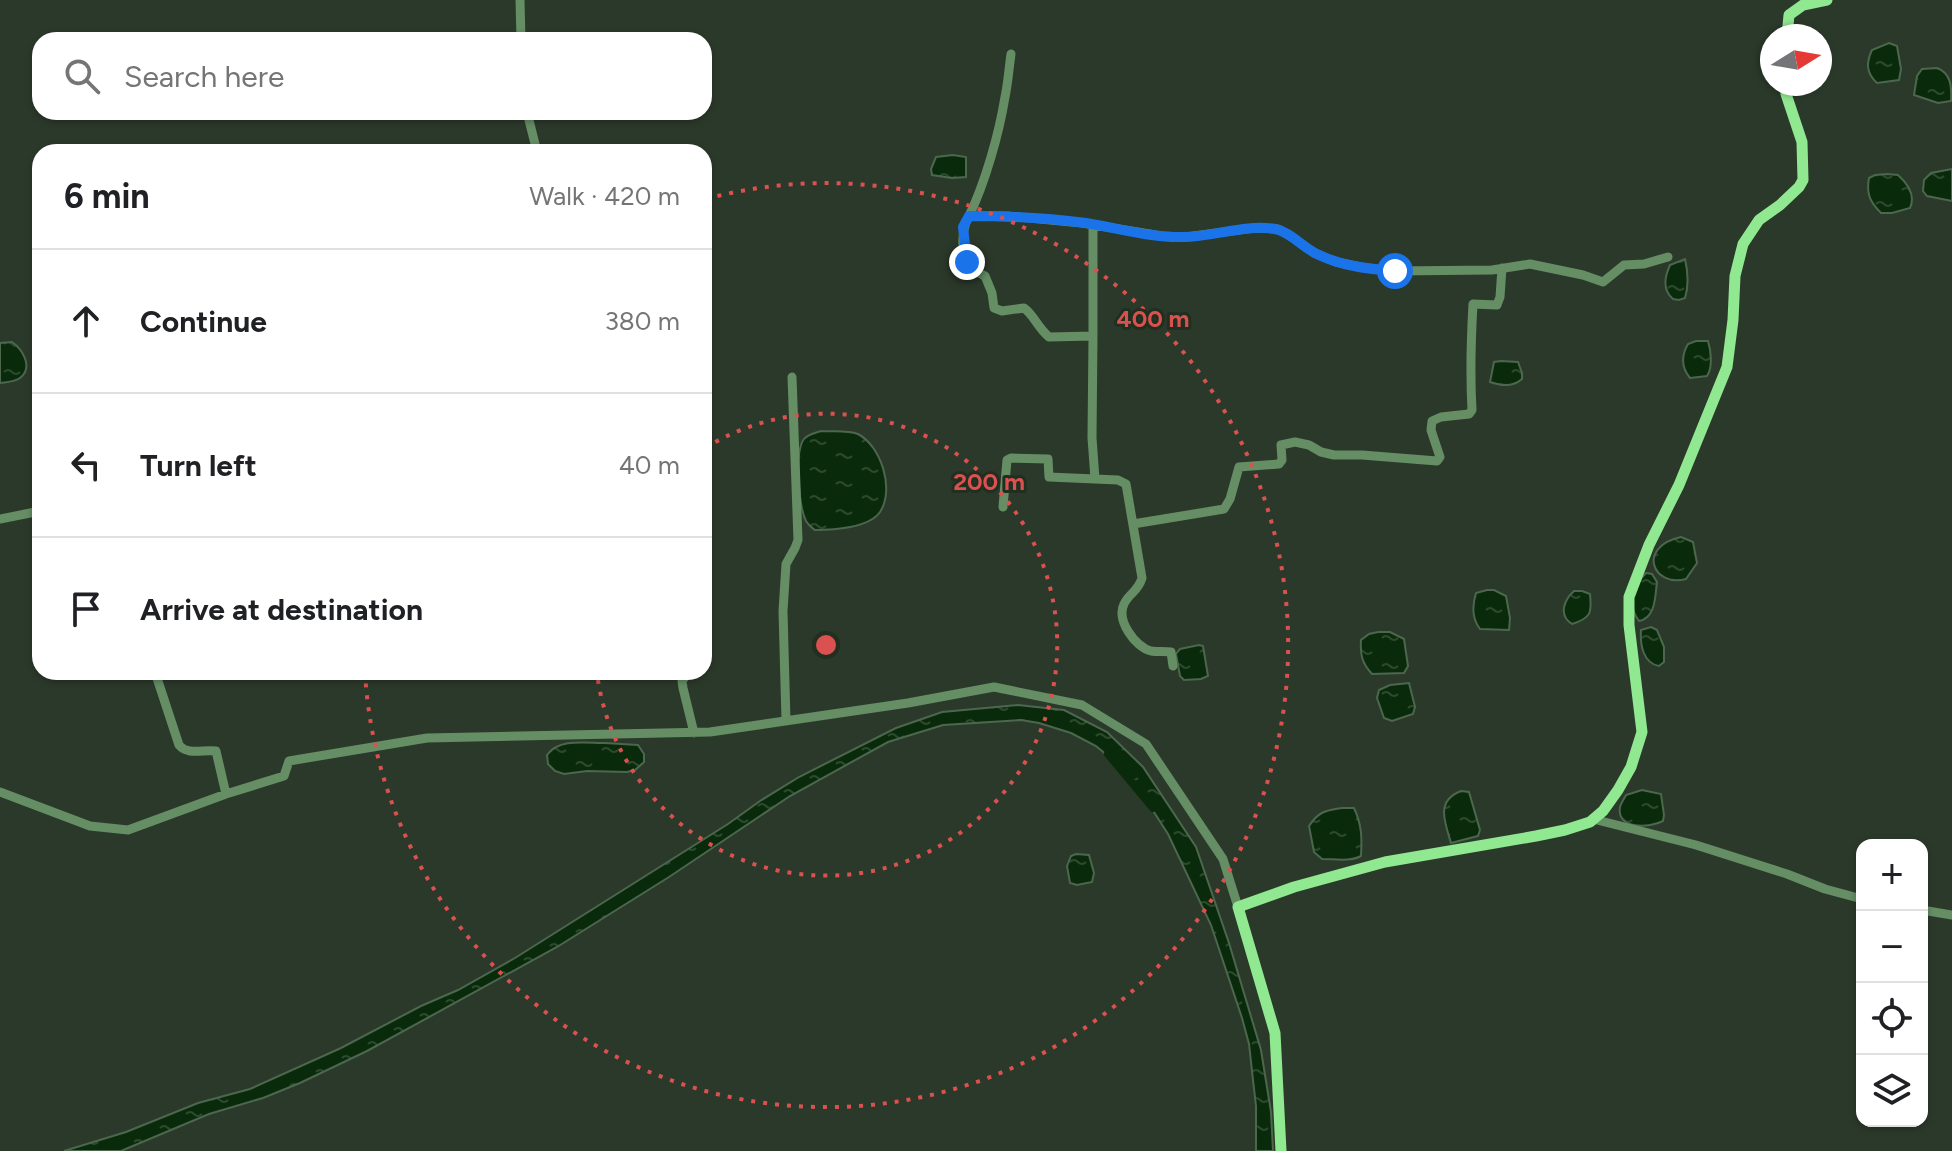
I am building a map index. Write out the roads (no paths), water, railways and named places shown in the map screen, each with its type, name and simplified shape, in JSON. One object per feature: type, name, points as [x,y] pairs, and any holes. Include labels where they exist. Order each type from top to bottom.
[{"type":"main road","points":[[1788,24],[1789,15],[1803,5],[1827,0]]},
{"type":"main road","points":[[1281,1151],[1275,1033],[1238,907],[1294,887],[1385,862],[1565,830],[1593,819],[1603,811],[1631,767],[1642,732],[1629,625],[1629,597],[1727,367],[1735,276],[1743,244],[1759,220],[1780,205],[1803,180],[1802,142],[1787,96]]},
{"type":"street","points":[[520,0],[521,32]]},
{"type":"street","points":[[1011,54],[995,138],[976,201],[963,227],[967,262],[974,271],[985,276],[994,308],[1002,311],[1024,308],[1049,337],[1093,336]]},
{"type":"street","points":[[529,120],[535,144]]},
{"type":"street","points":[[969,216],[1008,216],[1162,236],[1186,237],[1254,228],[1278,229],[1314,253],[1336,262],[1395,271],[1492,270],[1530,264],[1603,282],[1624,265],[1644,264],[1668,257]]},
{"type":"street","points":[[1093,225],[1092,438],[1095,479]]},
{"type":"street","points":[[1133,524],[1224,509],[1239,467],[1279,464],[1282,460],[1281,445],[1295,442],[1334,455],[1437,461],[1440,457],[1431,430],[1432,421],[1469,414],[1472,410],[1470,350],[1473,304],[1497,305],[1502,268]]},
{"type":"street","points":[[786,721],[783,611],[786,564],[798,540],[792,377]]},
{"type":"street","points":[[1003,507],[1007,460],[1011,458],[1048,459],[1049,477],[1118,480],[1126,484],[1142,578],[1140,588],[1123,605],[1122,617],[1134,639],[1149,651],[1171,652],[1173,666]]},
{"type":"street","points":[[0,519],[32,513]]},
{"type":"street","points":[[158,680],[179,745],[188,751],[216,751],[226,794]]},
{"type":"street","points":[[684,680],[694,733]]},
{"type":"street","points":[[0,792],[90,826],[128,830],[284,776],[289,761],[427,738],[710,732],[994,687],[1082,705],[1146,744],[1223,859],[1238,907]]},
{"type":"street","points":[[1593,819],[1696,845],[1856,897]]},
{"type":"street","points":[[1928,911],[1952,915]]},
{"type":"water","points":[[1889,43],[1897,46],[1901,69],[1899,80],[1877,83],[1869,72],[1870,55],[1872,50]]},
{"type":"water","points":[[1937,68],[1950,81],[1951,101],[1938,103],[1914,95],[1917,76],[1922,69]]},
{"type":"water","points":[[936,157],[966,157],[966,177],[932,175]]},
{"type":"water","points":[[1952,169],[1952,201],[1927,196],[1923,191],[1924,180],[1931,173]]},
{"type":"water","points":[[1898,175],[1908,186],[1912,199],[1910,208],[1881,213],[1874,205],[1868,189],[1869,178]]},
{"type":"water","points":[[1685,259],[1688,278],[1685,298],[1673,299],[1666,287],[1667,274],[1670,265]]},
{"type":"water","points":[[1708,341],[1710,368],[1707,376],[1690,378],[1683,357],[1688,344]]},
{"type":"water","points":[[12,342],[23,354],[26,369],[18,379],[0,383],[0,343]]},
{"type":"water","points":[[1494,362],[1518,362],[1522,379],[1507,385],[1490,382]]},
{"type":"water","points":[[821,431],[858,434],[879,458],[886,480],[886,492],[880,512],[868,522],[815,530],[806,521],[800,492],[799,455],[804,439]]},
{"type":"water","points":[[1681,537],[1693,542],[1697,563],[1686,579],[1665,578],[1654,565],[1654,557],[1667,542]]},
{"type":"water","points":[[1646,573],[1652,574],[1657,582],[1655,600],[1649,616],[1639,621],[1633,609],[1633,596]]},
{"type":"water","points":[[1487,590],[1506,596],[1509,630],[1480,629],[1477,625],[1474,612],[1476,593]]},
{"type":"water","points":[[1574,591],[1590,594],[1591,606],[1587,617],[1572,624],[1565,616],[1564,608]]},
{"type":"water","points":[[1651,627],[1657,630],[1664,647],[1664,662],[1659,666],[1649,661],[1642,647],[1641,630]]},
{"type":"water","points":[[1378,632],[1390,632],[1404,639],[1408,666],[1404,673],[1372,674],[1366,666],[1361,654],[1361,640]]},
{"type":"water","points":[[1203,646],[1208,676],[1184,680],[1180,676],[1176,654],[1180,649]]},
{"type":"water","points":[[1409,683],[1415,707],[1413,714],[1392,721],[1384,718],[1377,698],[1379,690]]},
{"type":"water","points":[[1018,705],[1064,710],[1107,732],[1143,767],[1196,847],[1261,1050],[1271,1112],[1273,1151],[1256,1151],[1256,1106],[1249,1044],[1242,1018],[1211,925],[1168,834],[1121,767],[1096,746],[1071,733],[1021,720],[943,725],[888,742],[790,796],[557,947],[367,1051],[300,1083],[209,1114],[121,1151],[64,1151],[126,1132],[198,1103],[250,1089],[458,990],[515,958],[799,777],[896,728],[942,712]]},
{"type":"water","points":[[605,743],[638,745],[644,754],[644,762],[627,772],[564,774],[548,764],[547,755],[558,746]]},
{"type":"water","points":[[1642,790],[1661,794],[1663,821],[1643,826],[1623,820],[1620,807],[1626,795]]},
{"type":"water","points":[[1461,791],[1469,792],[1480,830],[1478,836],[1451,843],[1445,806],[1453,795]]},
{"type":"water","points":[[1354,808],[1357,814],[1361,856],[1347,860],[1322,859],[1314,852],[1309,826],[1323,812]]},
{"type":"water","points":[[1089,855],[1094,873],[1092,882],[1070,883],[1067,866],[1071,856]]},
{"type":"waterway","points":[[1108,754],[1153,808]]}]
